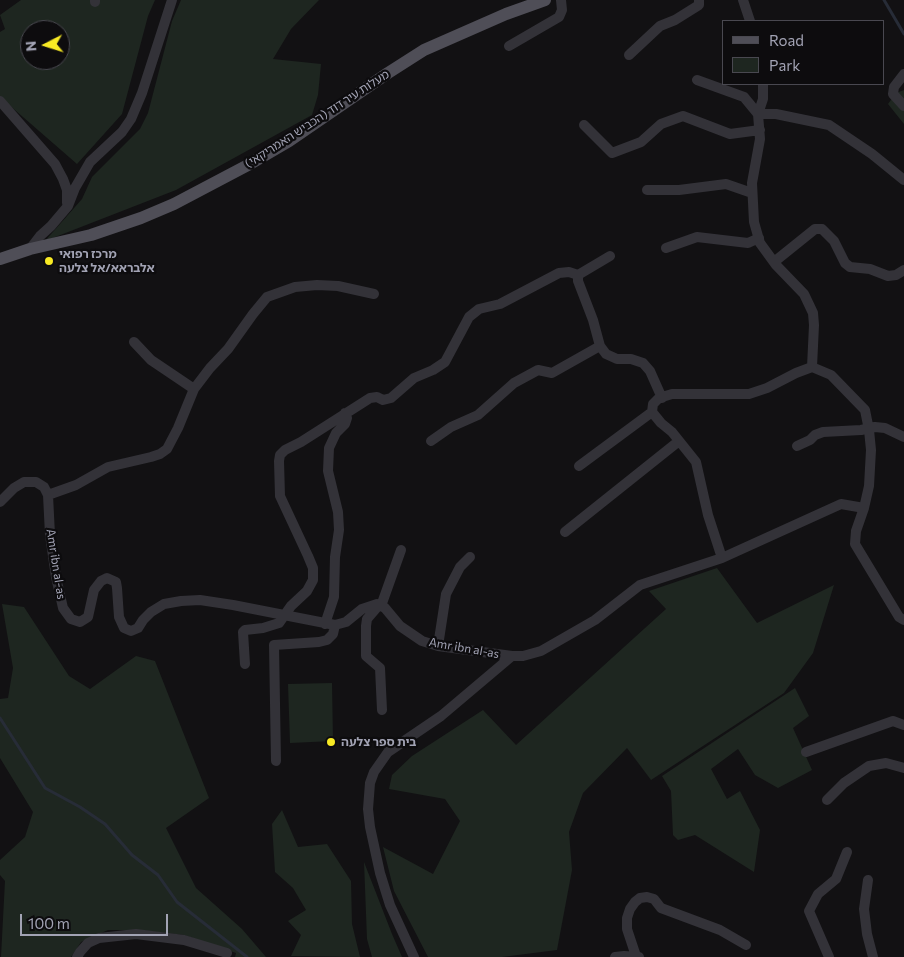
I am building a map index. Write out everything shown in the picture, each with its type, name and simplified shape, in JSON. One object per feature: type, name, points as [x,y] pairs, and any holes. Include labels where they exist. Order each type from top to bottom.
[{"type":"main road","name":"מעלות עיר דוד (הכביש האמריקאי)","points":[[0,259],[30,249],[91,235],[174,204],[289,141],[424,50],[506,14],[546,0]]},
{"type":"street","points":[[30,249],[68,206],[75,188],[90,162],[122,132],[131,119],[142,94],[172,0]]},
{"type":"street","points":[[509,46],[559,16],[562,10],[561,0]]},
{"type":"street","points":[[629,55],[660,26],[675,20],[699,5],[699,0]]},
{"type":"street","points":[[743,0],[750,20]]},
{"type":"street","points":[[904,74],[894,87],[893,94],[904,106]]},
{"type":"street","points":[[696,80],[744,97],[758,114]]},
{"type":"street","points":[[763,85],[763,99],[758,114],[760,139],[752,183],[754,222],[760,243],[774,262],[804,294],[813,313],[812,367]]},
{"type":"street","points":[[0,101],[55,164],[65,184],[68,206]]},
{"type":"street","points":[[758,114],[776,114],[828,125],[872,154],[904,180]]},
{"type":"street","points":[[584,125],[612,153],[641,142],[661,124],[682,116],[730,134],[760,130]]},
{"type":"street","points":[[647,190],[679,190],[726,184],[752,193]]},
{"type":"street","points":[[774,262],[815,229],[822,229],[834,241],[845,263],[850,267],[870,268],[888,276],[896,275],[904,270]]},
{"type":"street","points":[[666,248],[697,237],[748,243],[759,238]]},
{"type":"street","points":[[245,664],[243,632],[245,630],[275,626],[282,620],[291,606],[307,591],[313,580],[313,568],[280,496],[280,455],[285,450],[302,442],[370,398],[377,397],[383,400],[391,398],[414,378],[439,366],[444,362],[469,318],[479,309],[500,304],[559,273],[569,272],[578,275],[610,256]]},
{"type":"street","points":[[578,275],[578,281],[600,346],[606,354],[617,359],[631,359],[643,363],[650,371],[662,398]]},
{"type":"street","points":[[0,502],[14,488],[24,482],[36,482],[44,487],[48,494],[76,484],[108,467],[151,457],[167,449],[194,389],[228,349],[267,297],[295,287],[317,285],[338,286],[374,294]]},
{"type":"street","points":[[134,342],[151,360],[194,389]]},
{"type":"street","points":[[431,441],[451,427],[478,415],[514,383],[538,370],[552,372],[600,346]]},
{"type":"street","points":[[722,558],[708,515],[696,462],[672,432],[656,418],[652,412],[653,404],[672,394],[749,394],[767,388],[812,367],[831,374],[864,410],[869,428],[869,486],[856,531],[855,544],[899,617],[904,620]]},
{"type":"street","points":[[578,466],[652,412]]},
{"type":"street","points":[[276,761],[274,645],[320,642],[327,640],[333,634],[330,624],[339,530],[338,512],[328,471],[329,448],[336,433],[345,424],[347,418],[345,413]]},
{"type":"street","points":[[797,446],[823,432],[849,432],[875,426],[885,428],[904,438]]},
{"type":"street","points":[[565,532],[679,441]]},
{"type":"street","name":"Amr ibn al-as","points":[[48,494],[50,535],[56,577],[63,608],[71,619],[80,622],[88,616],[94,590],[101,581],[107,578],[116,582],[119,617],[124,628],[131,631],[138,628],[151,612],[164,604],[200,600],[232,604],[330,624]]},
{"type":"street","name":"Amr ibn al-as","points":[[380,605],[385,608],[400,626],[422,641],[438,646],[523,656],[558,642],[595,620],[640,585],[722,558],[840,504],[864,508]]},
{"type":"street","points":[[382,710],[380,668],[366,656],[366,626],[368,620],[380,605],[401,550]]},
{"type":"street","points":[[438,646],[446,594],[460,567],[470,557]]},
{"type":"street","points":[[330,624],[346,622],[362,609],[377,604],[380,605]]},
{"type":"street","points":[[414,957],[390,905],[380,873],[370,828],[368,809],[370,783],[380,761],[388,752],[441,716],[512,656]]},
{"type":"street","points":[[806,752],[893,721],[904,725]]},
{"type":"street","points":[[827,800],[844,783],[869,766],[886,763],[904,768]]},
{"type":"street","points":[[829,957],[809,911],[818,894],[836,879],[847,852]]},
{"type":"street","points":[[868,880],[864,909],[866,934],[873,957]]},
{"type":"street","points":[[615,957],[638,957],[629,936],[627,918],[635,902],[640,898],[647,897],[654,899],[661,908],[720,930],[746,945]]},
{"type":"street","points":[[77,957],[88,943],[99,938],[136,934],[184,940],[227,953]]},
{"type":"green space","points":[[21,0],[155,0],[148,16],[122,114],[77,164],[0,97],[0,32],[5,29],[0,15]]},
{"type":"green space","points":[[181,0],[319,0],[291,29],[273,59],[321,64],[318,95],[312,115],[176,190],[45,241],[82,199],[92,177],[140,129],[148,113],[172,21]]},
{"type":"green space","points":[[904,90],[904,124],[888,104],[896,93]]},
{"type":"green space","points":[[717,568],[757,623],[834,585],[813,653],[784,693],[651,780],[627,748],[583,793],[569,832],[572,870],[557,950],[502,957],[428,957],[394,891],[383,847],[433,874],[460,821],[445,799],[389,789],[392,775],[412,756],[483,710],[516,745],[666,609],[649,591]]},
{"type":"green space","points":[[2,604],[24,607],[69,676],[90,689],[136,656],[155,661],[209,798],[166,828],[196,888],[242,929],[266,957],[235,957],[236,953],[184,935],[139,930],[108,930],[81,942],[71,957],[1,957],[5,881],[0,875],[0,860],[25,837],[33,812],[0,758],[0,699],[8,698],[13,668]]},
{"type":"green space","points":[[332,683],[333,741],[290,743],[288,684]]},
{"type":"green space","points":[[795,688],[809,716],[793,728],[812,770],[778,788],[755,775],[738,749],[711,769],[727,799],[740,791],[760,830],[754,872],[695,835],[678,840],[673,835],[671,791],[662,776]]},
{"type":"green space","points":[[282,810],[298,847],[327,844],[351,881],[352,924],[360,957],[291,956],[301,935],[288,921],[306,910],[293,888],[275,872],[272,824]]},
{"type":"green space","points":[[364,862],[402,957],[372,957],[367,939]]},
{"type":"waterway","points":[[884,0],[904,34]]},
{"type":"waterway","points":[[0,718],[45,788],[80,807],[105,824],[132,855],[158,875],[177,902],[247,957]]},
{"type":"place","name":"מרכז רפואי אלבראא/אל צלעה","points":[[49,261]]},
{"type":"place","name":"בית ספר צלעה","points":[[331,742]]}]
